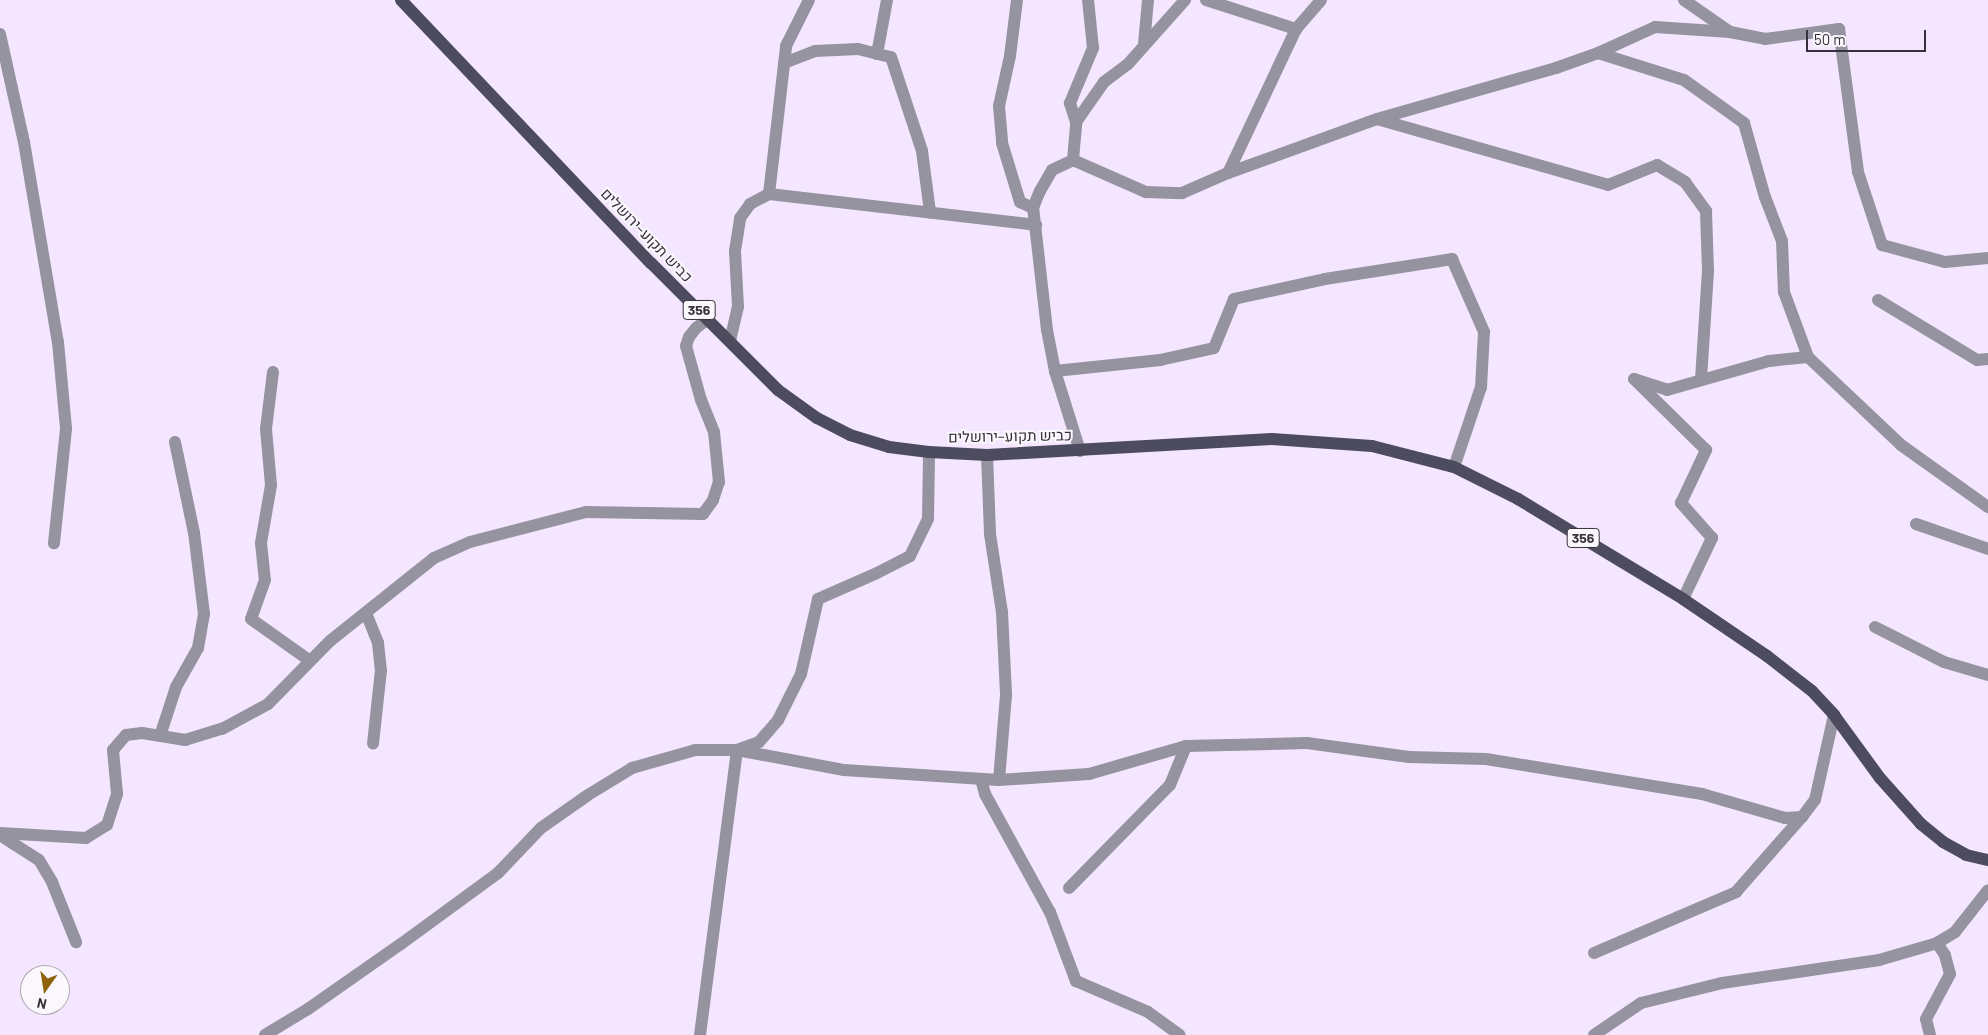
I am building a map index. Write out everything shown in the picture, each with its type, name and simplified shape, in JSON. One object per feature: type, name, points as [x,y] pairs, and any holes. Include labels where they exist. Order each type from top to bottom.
[{"type":"main road","name":"כביש תקוע–ירושלים","points":[[401,0],[651,264],[778,390],[817,418],[850,435],[889,447],[929,452],[987,455],[1080,451]]},
{"type":"main road","name":"356","points":[[1080,451],[1272,439],[1372,446],[1454,467],[1518,499],[1683,599],[1767,656],[1812,691],[1834,715],[1880,778],[1921,824],[1943,842],[1966,855],[1988,860]]},
{"type":"street","points":[[769,194],[786,46],[809,0]]},
{"type":"street","points":[[877,54],[887,0]]},
{"type":"street","points":[[1017,0],[1010,56],[999,106],[1002,143],[1020,202],[1033,208]]},
{"type":"street","points":[[1073,160],[1076,122],[1070,103],[1093,48],[1088,0]]},
{"type":"street","points":[[1144,44],[1148,0]]},
{"type":"street","points":[[1076,122],[1104,82],[1128,64],[1185,0]]},
{"type":"street","points":[[1206,0],[1296,29]]},
{"type":"street","points":[[1228,173],[1296,29],[1321,0]]},
{"type":"street","points":[[1684,0],[1730,32]]},
{"type":"street","points":[[1080,451],[1055,371],[1047,330],[1033,208],[1052,170],[1073,160],[1146,192],[1182,192],[1228,173],[1377,119],[1556,68],[1598,53],[1655,27],[1730,32],[1765,39],[1839,29],[1858,172],[1882,245],[1945,262],[1988,258]]},
{"type":"street","points":[[0,34],[24,142],[48,271],[58,342],[66,428],[54,543]]},
{"type":"street","points":[[784,63],[815,51],[858,49],[891,57],[922,150],[930,212]]},
{"type":"street","points":[[1598,53],[1684,80],[1744,123],[1765,197],[1782,241],[1784,292],[1808,358],[1901,446],[1988,507]]},
{"type":"street","points":[[1377,119],[1608,185],[1657,165],[1685,182],[1706,211],[1708,271],[1701,380]]},
{"type":"street","points":[[730,341],[738,307],[735,251],[740,218],[750,204],[769,194],[1036,225]]},
{"type":"street","points":[[1055,371],[1160,360],[1214,348],[1234,299],[1326,279],[1452,259],[1484,332],[1481,387],[1454,467]]},
{"type":"street","points":[[1878,300],[1977,360],[1988,359]]},
{"type":"street","points":[[0,834],[86,838],[106,825],[117,794],[113,750],[126,734],[142,733],[185,740],[222,730],[268,704],[330,641],[434,558],[470,542],[586,512],[703,514],[713,500],[720,482],[714,432],[701,400],[686,346],[689,337],[696,328],[708,319]]},
{"type":"street","points":[[1683,599],[1712,538],[1681,503],[1706,450],[1634,379],[1667,390],[1768,361],[1808,358]]},
{"type":"street","points":[[273,372],[266,429],[271,485],[260,543],[264,580],[251,619],[310,661]]},
{"type":"street","points":[[160,736],[176,687],[198,648],[204,614],[194,533],[175,442]]},
{"type":"street","points":[[737,750],[758,742],[778,720],[801,674],[818,600],[878,573],[910,556],[928,519],[929,452]]},
{"type":"street","points":[[987,455],[990,534],[1002,612],[1006,695],[998,780]]},
{"type":"street","points":[[1916,524],[1988,548]]},
{"type":"street","points":[[366,613],[378,643],[381,670],[373,744]]},
{"type":"street","points":[[1875,627],[1944,662],[1988,675]]},
{"type":"street","points":[[1594,953],[1736,892],[1815,800],[1834,715]]},
{"type":"street","points":[[265,1035],[308,1009],[498,873],[542,828],[588,795],[632,768],[695,750],[737,750],[844,770],[998,780],[1089,774],[1186,746],[1306,743],[1409,756],[1486,759],[1702,794],[1786,818],[1802,817]]},
{"type":"street","points":[[1069,888],[1170,786],[1186,746]]},
{"type":"street","points":[[700,1035],[737,750]]},
{"type":"street","points":[[981,779],[985,794],[1050,912],[1076,981],[1148,1012],[1180,1035]]},
{"type":"street","points":[[0,834],[39,860],[52,882],[76,942]]},
{"type":"street","points":[[1594,1035],[1641,1003],[1722,983],[1879,960],[1937,943],[1955,932],[1988,890]]},
{"type":"street","points":[[1930,1035],[1926,1019],[1950,974],[1945,954],[1937,943]]}]
